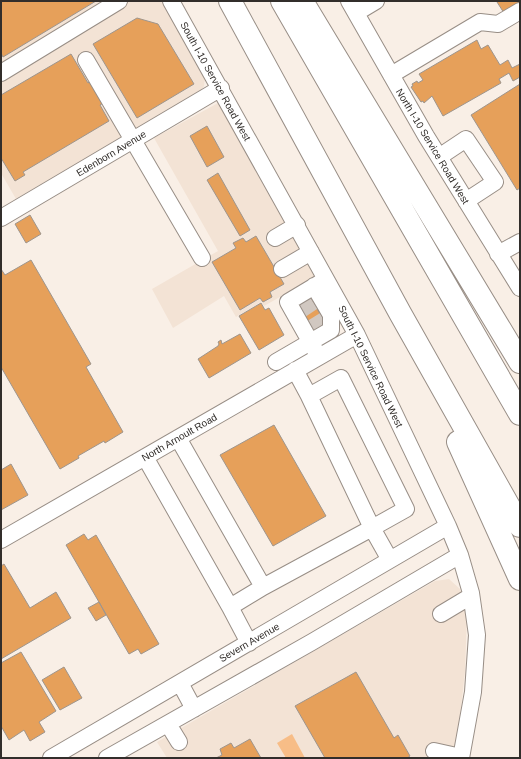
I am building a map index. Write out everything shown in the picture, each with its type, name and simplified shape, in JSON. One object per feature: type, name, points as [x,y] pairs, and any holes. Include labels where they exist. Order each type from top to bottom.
[{"type":"highway","points":[[230,1],[400,313],[520,526]]},
{"type":"highway","points":[[282,1],[520,414]]},
{"type":"highway","points":[[302,1],[520,362]]},
{"type":"highway","points":[[309,1],[520,345]]},
{"type":"highway","points":[[400,313],[520,579]]},
{"type":"street","points":[[1,73],[119,1]]},
{"type":"street","name":"South I-10 Service Road West","points":[[171,1],[221,88],[311,252],[312,298],[357,335],[448,526],[460,555],[471,596],[477,635],[473,692],[461,757]]},
{"type":"street","points":[[352,7],[376,1]]},
{"type":"street","name":"North I-10 Service Road West","points":[[352,7],[438,157],[520,288]]},
{"type":"street","points":[[391,75],[480,22],[498,24],[520,11]]},
{"type":"street","points":[[86,60],[202,258]]},
{"type":"street","name":"Edenborn Avenue","points":[[1,218],[221,88]]},
{"type":"street","points":[[438,157],[466,139],[495,182],[466,201]]},
{"type":"street","points":[[275,238],[297,225]]},
{"type":"street","points":[[498,254],[520,242]]},
{"type":"street","points":[[282,269],[311,252]]},
{"type":"street","points":[[312,298],[319,357]]},
{"type":"street","points":[[312,298],[316,327]]},
{"type":"street","points":[[276,362],[316,327]]},
{"type":"street","name":"North Arnoult Road","points":[[1,540],[357,335]]},
{"type":"street","points":[[295,370],[372,528],[390,560]]},
{"type":"street","points":[[230,607],[263,587],[406,509],[341,378],[309,396]]},
{"type":"street","points":[[178,438],[263,587]]},
{"type":"street","points":[[145,457],[249,643]]},
{"type":"street","name":"Severn Avenue","points":[[51,758],[448,526]]},
{"type":"street","points":[[108,758],[305,646],[460,555]]},
{"type":"street","points":[[441,614],[471,596]]},
{"type":"street","points":[[180,683],[194,709]]},
{"type":"street","points":[[168,724],[179,742]]},
{"type":"street","points":[[434,750],[461,757]]},
{"type":"shaded area","points":[[1,1],[164,1],[205,78],[204,86],[201,91],[16,199],[1,173]]},
{"type":"shaded area","points":[[218,103],[317,276],[264,306],[261,302],[236,317],[224,296],[173,328],[152,289],[218,251],[154,138]]},
{"type":"shaded area","points":[[449,579],[460,589],[467,615],[465,671],[459,726],[452,758],[167,758],[157,742],[435,581]]},
{"type":"shaded area","points":[[292,734],[305,758],[286,758],[277,743]]},
{"type":"building","points":[[1,1],[96,1],[3,57],[1,53]]},
{"type":"building","points":[[520,1],[520,4],[504,13],[497,2]]},
{"type":"building","points":[[137,18],[158,24],[194,84],[137,118],[93,44]]},
{"type":"building","points":[[477,40],[481,49],[488,45],[500,65],[508,60],[512,68],[520,64],[520,77],[513,81],[509,73],[499,79],[501,83],[443,116],[432,96],[424,103],[423,101],[421,102],[411,87],[413,86],[412,84],[417,81],[418,83],[423,80],[419,74]]},
{"type":"building","points":[[71,54],[88,83],[92,80],[105,102],[100,105],[109,121],[23,172],[25,175],[15,181],[1,158],[1,95]]},
{"type":"building","points":[[520,84],[520,188],[517,190],[471,115]]},
{"type":"building","points":[[207,126],[224,157],[207,167],[190,136]]},
{"type":"building","points":[[218,173],[250,230],[240,236],[207,180]]},
{"type":"building","points":[[30,215],[41,234],[26,243],[15,224]]},
{"type":"building","points":[[256,236],[284,284],[270,292],[272,297],[263,302],[260,298],[240,310],[212,262],[236,248],[233,243],[243,238],[246,242]]},
{"type":"building","points":[[31,260],[91,364],[86,367],[123,432],[105,443],[104,441],[78,456],[79,458],[60,469],[1,367],[1,269],[5,275]]},
{"type":"building","points":[[308,294],[328,327],[315,334],[296,301]]},
{"type":"building","points":[[261,303],[265,310],[269,308],[284,335],[259,350],[239,316]]},
{"type":"building","points":[[240,334],[251,353],[209,378],[198,359],[218,346],[218,342],[221,340],[222,344]]},
{"type":"building","points":[[274,425],[326,516],[273,546],[220,455]]},
{"type":"building","points":[[11,464],[28,495],[1,510],[1,470]]},
{"type":"building","points":[[84,534],[88,540],[96,535],[159,644],[141,654],[138,649],[129,654],[66,545]]},
{"type":"building","points":[[4,564],[30,608],[56,592],[71,618],[1,659],[1,566]]},
{"type":"building","points":[[99,602],[106,615],[96,621],[88,608]]},
{"type":"building","points":[[21,652],[56,711],[39,722],[45,732],[30,741],[24,730],[9,740],[1,726],[1,663]]},
{"type":"building","points":[[64,667],[82,698],[60,710],[42,680]]},
{"type":"building","points":[[356,672],[394,738],[398,735],[410,756],[407,758],[325,758],[295,706]]},
{"type":"building","points":[[250,739],[261,758],[216,758],[222,755],[220,749],[231,743],[234,748]]},
{"type":"tunnel","points":[[301,310],[313,302]]},
{"type":"tunnel","points":[[311,328],[324,320]]}]
